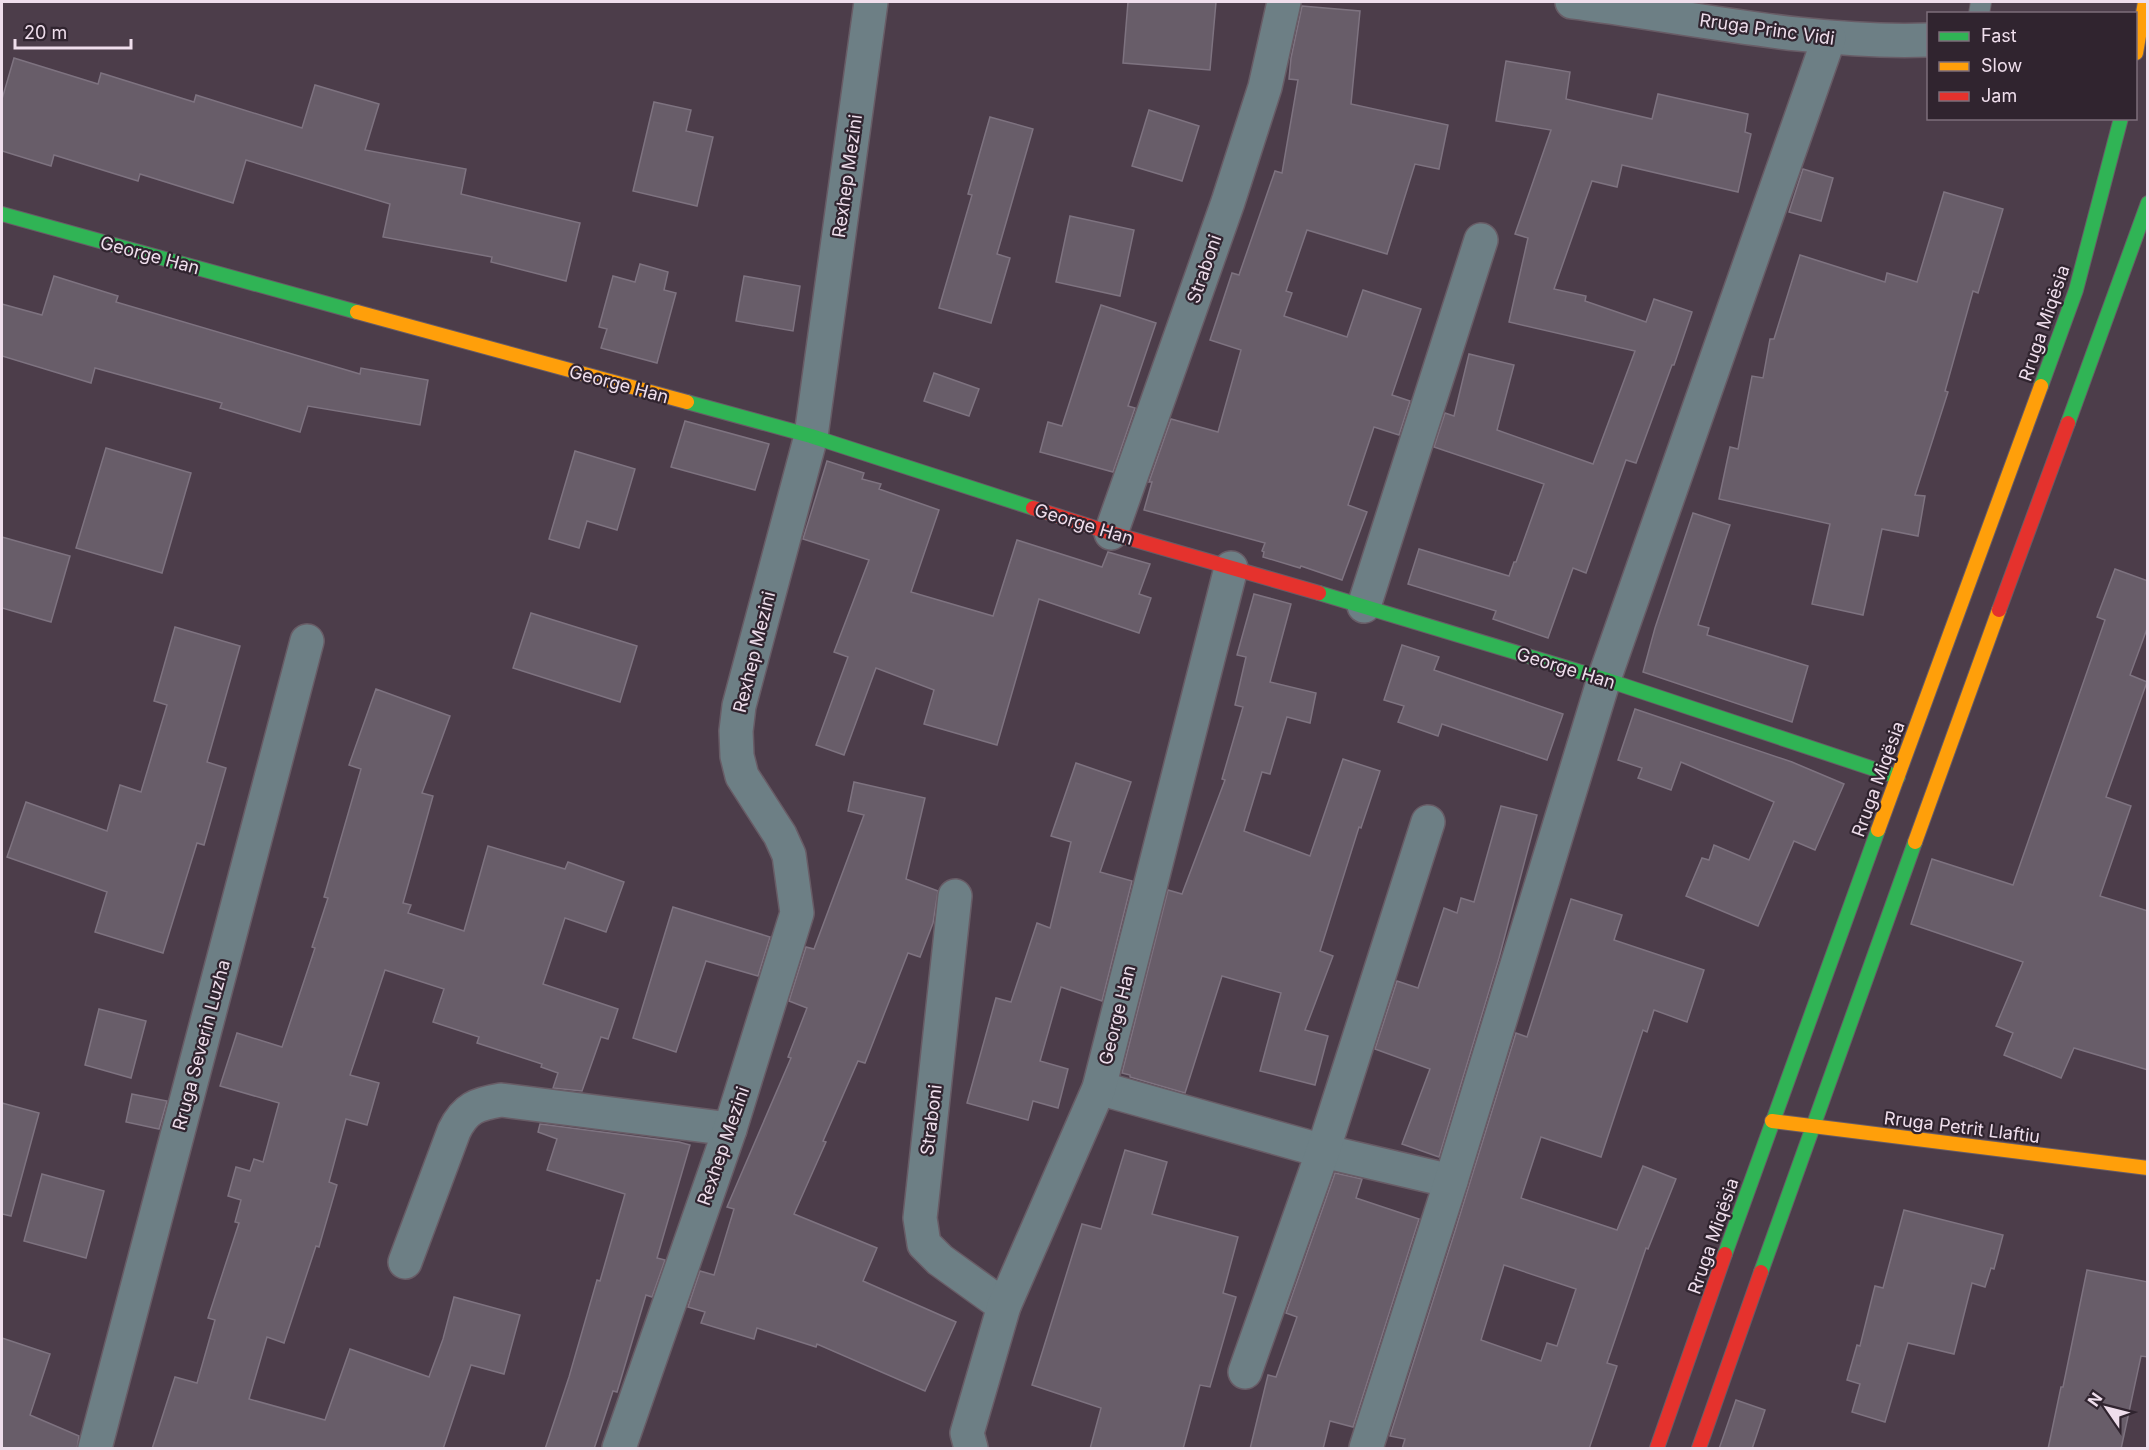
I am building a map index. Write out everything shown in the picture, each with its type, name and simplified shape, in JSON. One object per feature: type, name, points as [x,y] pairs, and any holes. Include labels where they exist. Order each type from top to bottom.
[{"type":"main road","name":"Rruga Miqësia","points":[[1657,1449],[1772,1121],[2076,290],[2120,120]]},
{"type":"main road","points":[[1700,1449],[1811,1127],[2148,203]]},
{"type":"main road","name":"George Han","points":[[2,214],[811,436],[1111,533],[1364,606],[1604,680],[1898,777]]},
{"type":"main road","name":"Rruga Petrit Llaftiu","points":[[1772,1121],[2148,1168]]},
{"type":"street","name":"Rexhep Mezini","points":[[619,1449],[730,1129],[797,913],[789,855],[780,835],[742,776],[737,756],[736,731],[739,706],[811,436],[871,2]]},
{"type":"street","name":"Straboni","points":[[1111,533],[1228,202],[1265,87],[1284,2]]},
{"type":"street","name":"Rruga Princ Vidi","points":[[1586,2],[1828,38],[1927,40]]},
{"type":"street","points":[[1366,1449],[1451,1181],[1604,680],[1828,38]]},
{"type":"street","points":[[1364,606],[1481,240]]},
{"type":"street","name":"George Han","points":[[971,1449],[967,1432],[1004,1306],[1099,1088],[1231,568]]},
{"type":"street","name":"Rruga Severin Luzha","points":[[95,1449],[307,641]]},
{"type":"street","points":[[1245,1372],[1323,1151],[1428,822]]},
{"type":"street","name":"Straboni","points":[[955,896],[920,1218],[924,1244],[940,1260],[1004,1306]]},
{"type":"street","points":[[1099,1088],[1323,1151],[1451,1181]]},
{"type":"street","points":[[405,1262],[460,1118],[478,1104],[501,1100],[730,1129]]},
{"type":"building","points":[[1128,2],[1216,2],[1210,70],[1123,63]]},
{"type":"building","points":[[1302,6],[1360,11],[1351,104],[1448,125],[1439,169],[1415,164],[1387,254],[1307,230],[1286,291],[1292,293],[1284,316],[1347,337],[1363,290],[1421,309],[1392,395],[1410,401],[1399,435],[1374,427],[1348,505],[1367,512],[1342,580],[1301,566],[1300,568],[1263,557],[1264,552],[1262,551],[1265,543],[1144,510],[1152,482],[1149,482],[1171,419],[1218,432],[1241,350],[1210,340],[1232,273],[1239,275],[1275,171],[1282,173],[1298,80],[1289,79]]},
{"type":"building","points":[[14,58],[98,84],[101,73],[194,102],[196,95],[302,128],[315,85],[379,104],[365,150],[466,169],[461,194],[580,223],[566,281],[491,262],[492,257],[383,237],[390,204],[246,160],[233,203],[140,174],[138,181],[54,155],[51,166],[2,151],[2,99]]},
{"type":"building","points":[[1506,61],[1570,72],[1566,99],[1652,119],[1658,94],[1748,114],[1745,132],[1751,134],[1738,192],[1622,165],[1617,187],[1592,181],[1554,289],[1586,296],[1585,301],[1646,322],[1654,299],[1692,312],[1636,463],[1626,460],[1586,573],[1573,568],[1548,638],[1493,619],[1496,611],[1408,584],[1419,549],[1509,576],[1544,484],[1434,447],[1445,413],[1454,416],[1469,354],[1514,365],[1497,430],[1593,464],[1635,351],[1509,322],[1528,238],[1515,234],[1551,130],[1496,121]]},
{"type":"building","points":[[654,102],[691,110],[686,131],[713,137],[697,206],[633,191]]},
{"type":"building","points":[[1149,110],[1199,126],[1182,181],[1132,166]]},
{"type":"building","points":[[990,117],[1033,129],[997,254],[1010,258],[991,323],[939,308],[972,195],[968,194]]},
{"type":"building","points":[[1803,169],[1833,178],[1821,221],[1789,212]]},
{"type":"building","points":[[1944,192],[2003,209],[1978,293],[1973,291],[1945,391],[1948,392],[1915,495],[1925,496],[1918,536],[1882,529],[1863,615],[1812,604],[1830,524],[1719,499],[1730,447],[1738,449],[1752,376],[1763,378],[1770,339],[1774,339],[1800,255],[1885,282],[1887,273],[1917,282]]},
{"type":"building","points":[[1070,216],[1134,230],[1120,296],[1056,282]]},
{"type":"building","points":[[640,264],[668,272],[664,290],[676,293],[657,363],[601,348],[607,329],[599,327],[613,276],[635,282]]},
{"type":"building","points":[[54,276],[118,296],[116,302],[360,374],[361,368],[428,380],[420,425],[308,406],[300,432],[220,408],[222,403],[95,368],[91,383],[2,356],[2,304],[42,315]]},
{"type":"building","points":[[744,276],[800,286],[793,331],[736,321]]},
{"type":"building","points":[[1101,305],[1156,323],[1128,406],[1135,408],[1113,472],[1040,452],[1048,422],[1062,426]]},
{"type":"building","points":[[934,373],[979,389],[969,416],[924,401]]},
{"type":"building","points":[[685,421],[769,444],[755,490],[671,467]]},
{"type":"building","points":[[106,448],[191,473],[162,573],[76,548]]},
{"type":"building","points":[[575,451],[635,469],[617,530],[587,521],[579,548],[549,539]]},
{"type":"building","points":[[827,461],[864,473],[862,479],[881,484],[879,489],[939,510],[911,592],[993,616],[1017,540],[1102,567],[1108,552],[1150,564],[1139,594],[1151,598],[1139,633],[1039,599],[997,745],[924,724],[934,690],[876,668],[844,755],[816,745],[848,657],[834,652],[869,560],[803,539]]},
{"type":"building","points":[[1693,513],[1730,525],[1698,625],[1709,628],[1707,635],[1808,666],[1792,722],[1643,672]]},
{"type":"building","points":[[2,537],[70,556],[51,622],[2,608]]},
{"type":"building","points":[[2115,569],[2148,581],[2148,626],[2130,675],[2147,682],[2106,797],[2131,806],[2100,896],[2148,911],[2148,1070],[2074,1048],[2061,1078],[2004,1055],[2013,1033],[1996,1026],[2023,962],[1911,924],[1932,859],[2013,885],[2105,620],[2097,617]]},
{"type":"building","points":[[1254,594],[1291,604],[1270,682],[1316,693],[1310,723],[1287,717],[1270,774],[1262,772],[1244,831],[1310,856],[1343,759],[1380,771],[1361,828],[1359,827],[1320,951],[1333,956],[1305,1030],[1328,1036],[1315,1085],[1260,1071],[1281,993],[1222,976],[1185,1093],[1122,1073],[1168,890],[1182,894],[1225,780],[1222,779],[1243,707],[1235,705],[1246,657],[1237,655]]},
{"type":"building","points":[[531,613],[637,646],[620,702],[513,668]]},
{"type":"building","points":[[175,627],[240,646],[207,762],[226,768],[204,845],[197,843],[163,953],[95,932],[107,892],[7,857],[26,802],[107,831],[120,785],[141,792],[167,705],[154,701]]},
{"type":"building","points":[[1402,645],[1439,657],[1434,670],[1563,714],[1547,760],[1442,724],[1438,736],[1398,722],[1404,706],[1384,700]]},
{"type":"building","points":[[376,689],[450,716],[422,793],[433,796],[403,903],[411,905],[408,913],[464,931],[488,846],[565,869],[568,862],[624,882],[606,932],[565,918],[543,984],[618,1009],[608,1039],[601,1037],[582,1091],[553,1088],[558,1073],[541,1067],[542,1064],[477,1043],[479,1037],[433,1022],[444,989],[385,970],[350,1075],[379,1083],[367,1125],[346,1119],[329,1182],[337,1185],[319,1247],[316,1246],[284,1343],[267,1337],[249,1399],[325,1420],[350,1349],[429,1377],[443,1339],[454,1297],[520,1315],[504,1374],[471,1365],[443,1449],[152,1449],[175,1377],[197,1383],[215,1320],[208,1318],[239,1223],[235,1222],[241,1200],[228,1196],[236,1167],[250,1171],[254,1159],[263,1162],[279,1103],[220,1086],[237,1033],[282,1047],[315,948],[312,947],[328,898],[324,897],[361,769],[349,765]]},
{"type":"building","points":[[1635,709],[1792,762],[1844,784],[1815,850],[1794,841],[1758,926],[1686,896],[1702,858],[1709,860],[1714,845],[1749,860],[1774,802],[1681,762],[1671,790],[1638,778],[1642,768],[1618,760]]},
{"type":"building","points":[[1076,763],[1131,782],[1100,872],[1132,881],[1102,1001],[1061,987],[1040,1061],[1068,1069],[1058,1108],[1033,1101],[1028,1120],[967,1103],[996,998],[1011,1002],[1037,923],[1050,928],[1071,842],[1051,836]]},
{"type":"building","points":[[854,782],[925,798],[906,879],[938,891],[933,923],[920,957],[908,953],[865,1063],[858,1061],[794,1214],[877,1248],[863,1281],[956,1322],[925,1391],[817,1344],[816,1347],[757,1328],[754,1339],[701,1323],[705,1312],[688,1307],[700,1271],[714,1275],[734,1209],[727,1207],[791,1058],[788,1057],[807,1008],[789,1001],[806,947],[814,949],[864,815],[848,811]]},
{"type":"building","points":[[1501,806],[1537,815],[1499,958],[1439,1157],[1402,1144],[1430,1069],[1375,1049],[1397,981],[1418,988],[1444,908],[1457,913],[1461,898],[1474,902]]},
{"type":"building","points":[[1571,899],[1622,915],[1614,940],[1704,970],[1687,1022],[1654,1010],[1647,1032],[1643,1030],[1601,1157],[1541,1137],[1521,1198],[1617,1230],[1643,1166],[1676,1179],[1648,1249],[1646,1248],[1607,1363],[1617,1366],[1589,1449],[1402,1449],[1405,1439],[1390,1436],[1516,1033],[1527,1037]],"holes":[[[1504,1265],[1576,1289],[1557,1346],[1547,1343],[1541,1361],[1481,1340]]]},
{"type":"building","points":[[673,907],[770,937],[758,976],[706,961],[676,1052],[633,1038]]},
{"type":"building","points":[[99,1009],[146,1021],[131,1078],[85,1065]]},
{"type":"building","points":[[132,1094],[167,1101],[159,1129],[126,1122]]},
{"type":"building","points":[[2,1103],[39,1113],[11,1216],[2,1214]]},
{"type":"building","points":[[540,1124],[690,1145],[657,1258],[665,1260],[652,1297],[646,1295],[617,1392],[613,1391],[594,1449],[545,1449],[597,1280],[600,1281],[625,1194],[547,1170],[557,1139],[538,1132]]},
{"type":"building","points":[[1125,1150],[1167,1162],[1152,1214],[1238,1237],[1223,1293],[1236,1297],[1210,1387],[1200,1385],[1183,1449],[1090,1449],[1101,1408],[1032,1385],[1082,1224],[1101,1229]]},
{"type":"building","points":[[1335,1173],[1362,1179],[1356,1198],[1419,1219],[1353,1427],[1330,1421],[1323,1449],[1250,1449],[1268,1375],[1276,1377],[1297,1317],[1286,1313]]},
{"type":"building","points":[[42,1174],[104,1191],[86,1258],[24,1241]]},
{"type":"building","points":[[1904,1210],[2003,1235],[1994,1269],[1991,1268],[1985,1287],[1972,1283],[1954,1354],[1908,1343],[1885,1422],[1852,1412],[1860,1384],[1847,1380],[1857,1345],[1860,1346],[1875,1286],[1883,1288]]},
{"type":"building","points":[[2087,1270],[2148,1282],[2148,1357],[2141,1356],[2121,1449],[2048,1449],[2061,1387],[2063,1387]]},
{"type":"building","points":[[2,1338],[50,1354],[30,1415],[79,1436],[77,1449],[2,1449]]},
{"type":"building","points":[[1736,1400],[1765,1410],[1752,1449],[1719,1449]]},
{"type":"traffic: fast","points":[[2041,386],[2076,290],[2120,120]]},
{"type":"traffic: fast","points":[[2068,423],[2148,203]]},
{"type":"traffic: fast","points":[[2,214],[357,312]]},
{"type":"traffic: fast","points":[[687,402],[811,436],[1033,508]]},
{"type":"traffic: fast","points":[[1319,593],[1604,679],[1898,777]]},
{"type":"traffic: fast","points":[[1725,1254],[1878,830]]},
{"type":"traffic: fast","points":[[1761,1272],[1915,842]]},
{"type":"traffic: slow","points":[[2137,47],[2145,2]]},
{"type":"traffic: slow","points":[[357,312],[687,402]]},
{"type":"traffic: slow","points":[[1878,830],[2041,386]]},
{"type":"traffic: slow","points":[[1915,842],[1999,610]]},
{"type":"traffic: slow","points":[[1772,1121],[2148,1168]]},
{"type":"traffic: jam","points":[[1999,610],[2068,423]]},
{"type":"traffic: jam","points":[[1033,508],[1319,593]]},
{"type":"traffic: jam","points":[[1657,1448],[1725,1254]]},
{"type":"traffic: jam","points":[[1699,1448],[1761,1272]]}]
